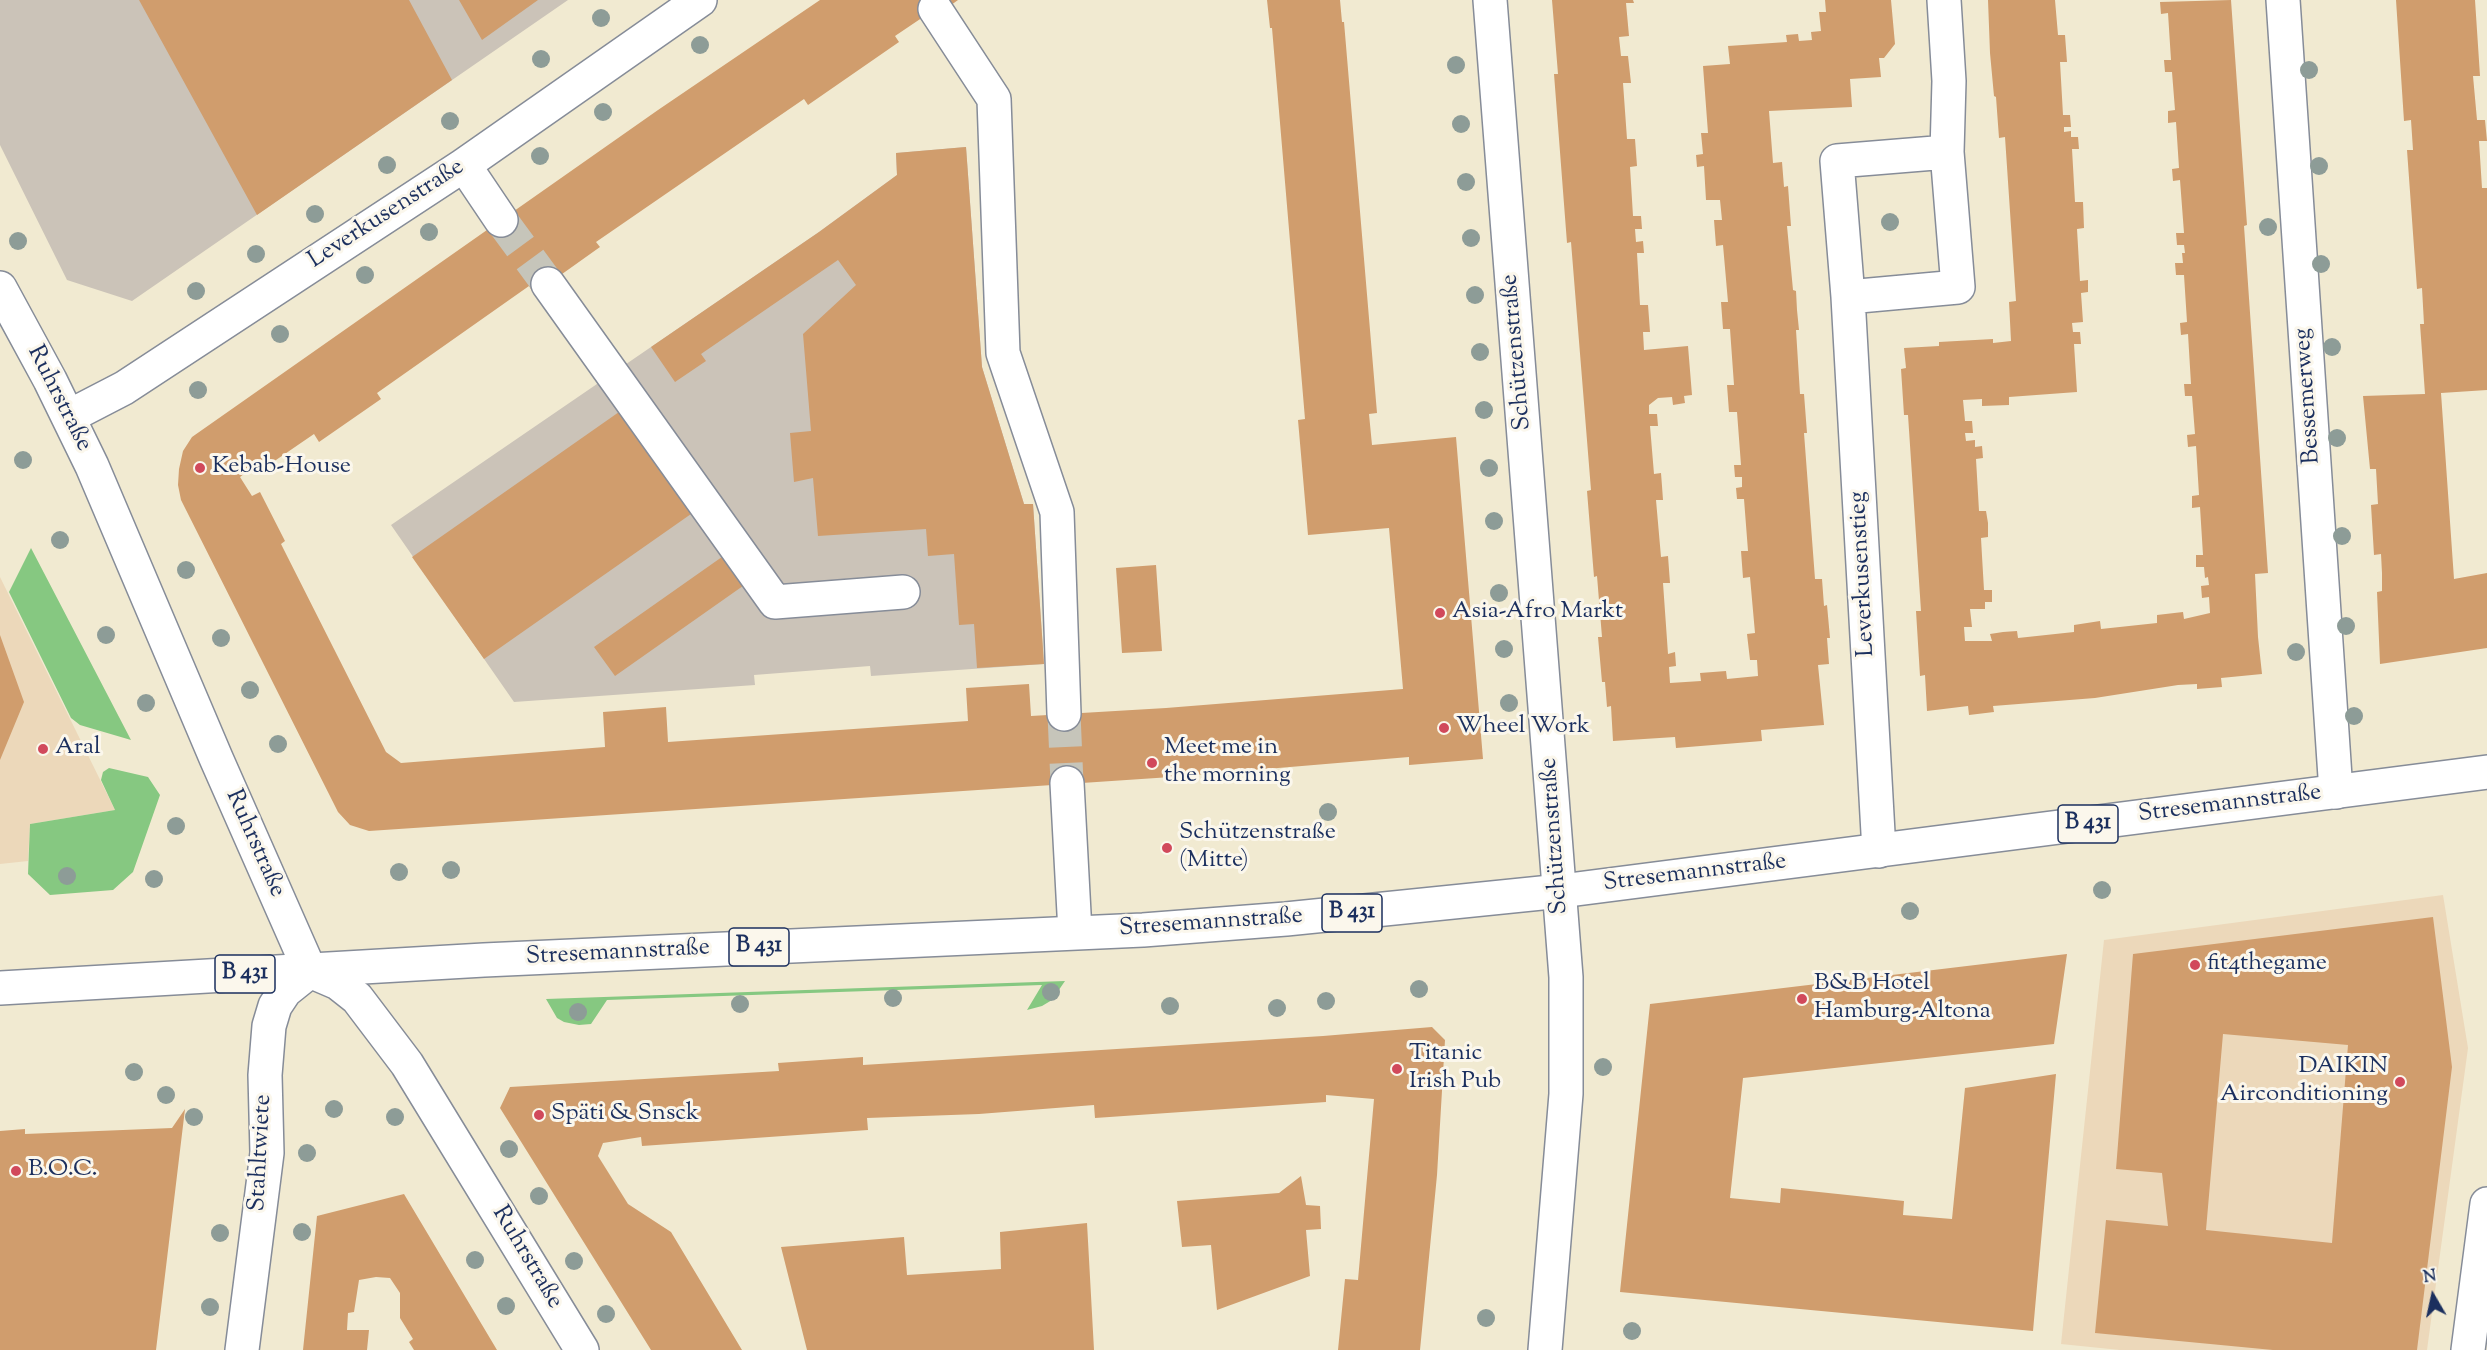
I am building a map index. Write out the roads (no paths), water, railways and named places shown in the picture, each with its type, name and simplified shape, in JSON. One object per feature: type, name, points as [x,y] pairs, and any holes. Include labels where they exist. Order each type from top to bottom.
[{"type":"street","name":"Leverkusenstraße","points":[[68,417],[124,388],[464,165],[700,0]]},
{"type":"street","name":"Schützenstraße","points":[[1490,0],[1566,977],[1566,1094],[1545,1350]]},
{"type":"street","points":[[1848,297],[1958,287],[1947,152],[1949,81],[1944,0]]},
{"type":"street","name":"Bessemerweg","points":[[2283,0],[2336,792]]},
{"type":"street","points":[[935,9],[994,99],[1004,353],[1057,512],[1064,714]]},
{"type":"street","name":"Leverkusenstieg","points":[[1879,851],[1848,297],[1837,161],[1947,152]]},
{"type":"street","points":[[464,165],[501,220]]},
{"type":"street","points":[[548,284],[775,602],[903,592]]},
{"type":"street","name":"Ruhrstraße","points":[[0,288],[92,466],[216,758],[310,971],[338,983],[357,998],[407,1064],[582,1350]]},
{"type":"street","name":"Stresemannstraße","points":[[0,988],[484,960],[1164,928],[1286,919],[1561,891],[2336,792],[2486,777]]},
{"type":"street","points":[[1067,783],[1075,932]]},
{"type":"street","name":"Stahltwiete","points":[[242,1350],[267,1153],[265,1075],[269,1026],[275,1006],[285,991],[310,971]]},
{"type":"street","points":[[2468,1350],[2487,1204]]},
{"type":"tunnel","points":[[501,220],[548,284]]},
{"type":"tunnel","points":[[1064,714],[1067,783]]},
{"type":"place","name":"Kebab-House","points":[[200,468]]},
{"type":"place","name":"Asia-Afro Markt","points":[[1440,613]]},
{"type":"place","name":"Wheel Work","points":[[1444,728]]},
{"type":"place","name":"Aral","points":[[43,749]]},
{"type":"place","name":"Meet me in the morning","points":[[1152,763]]},
{"type":"place","name":"Schützenstraße (Mitte)","points":[[1167,848]]},
{"type":"place","name":"fit4thegame","points":[[2195,965]]},
{"type":"place","name":"B&B Hotel Hamburg-Altona","points":[[1802,999]]},
{"type":"place","name":"Titanic Irish Pub","points":[[1397,1069]]},
{"type":"place","name":"DAIKIN Airconditioning","points":[[2400,1082]]},
{"type":"place","name":"Späti & Snsck","points":[[539,1115]]},
{"type":"place","name":"B.O.C.","points":[[16,1171]]}]
